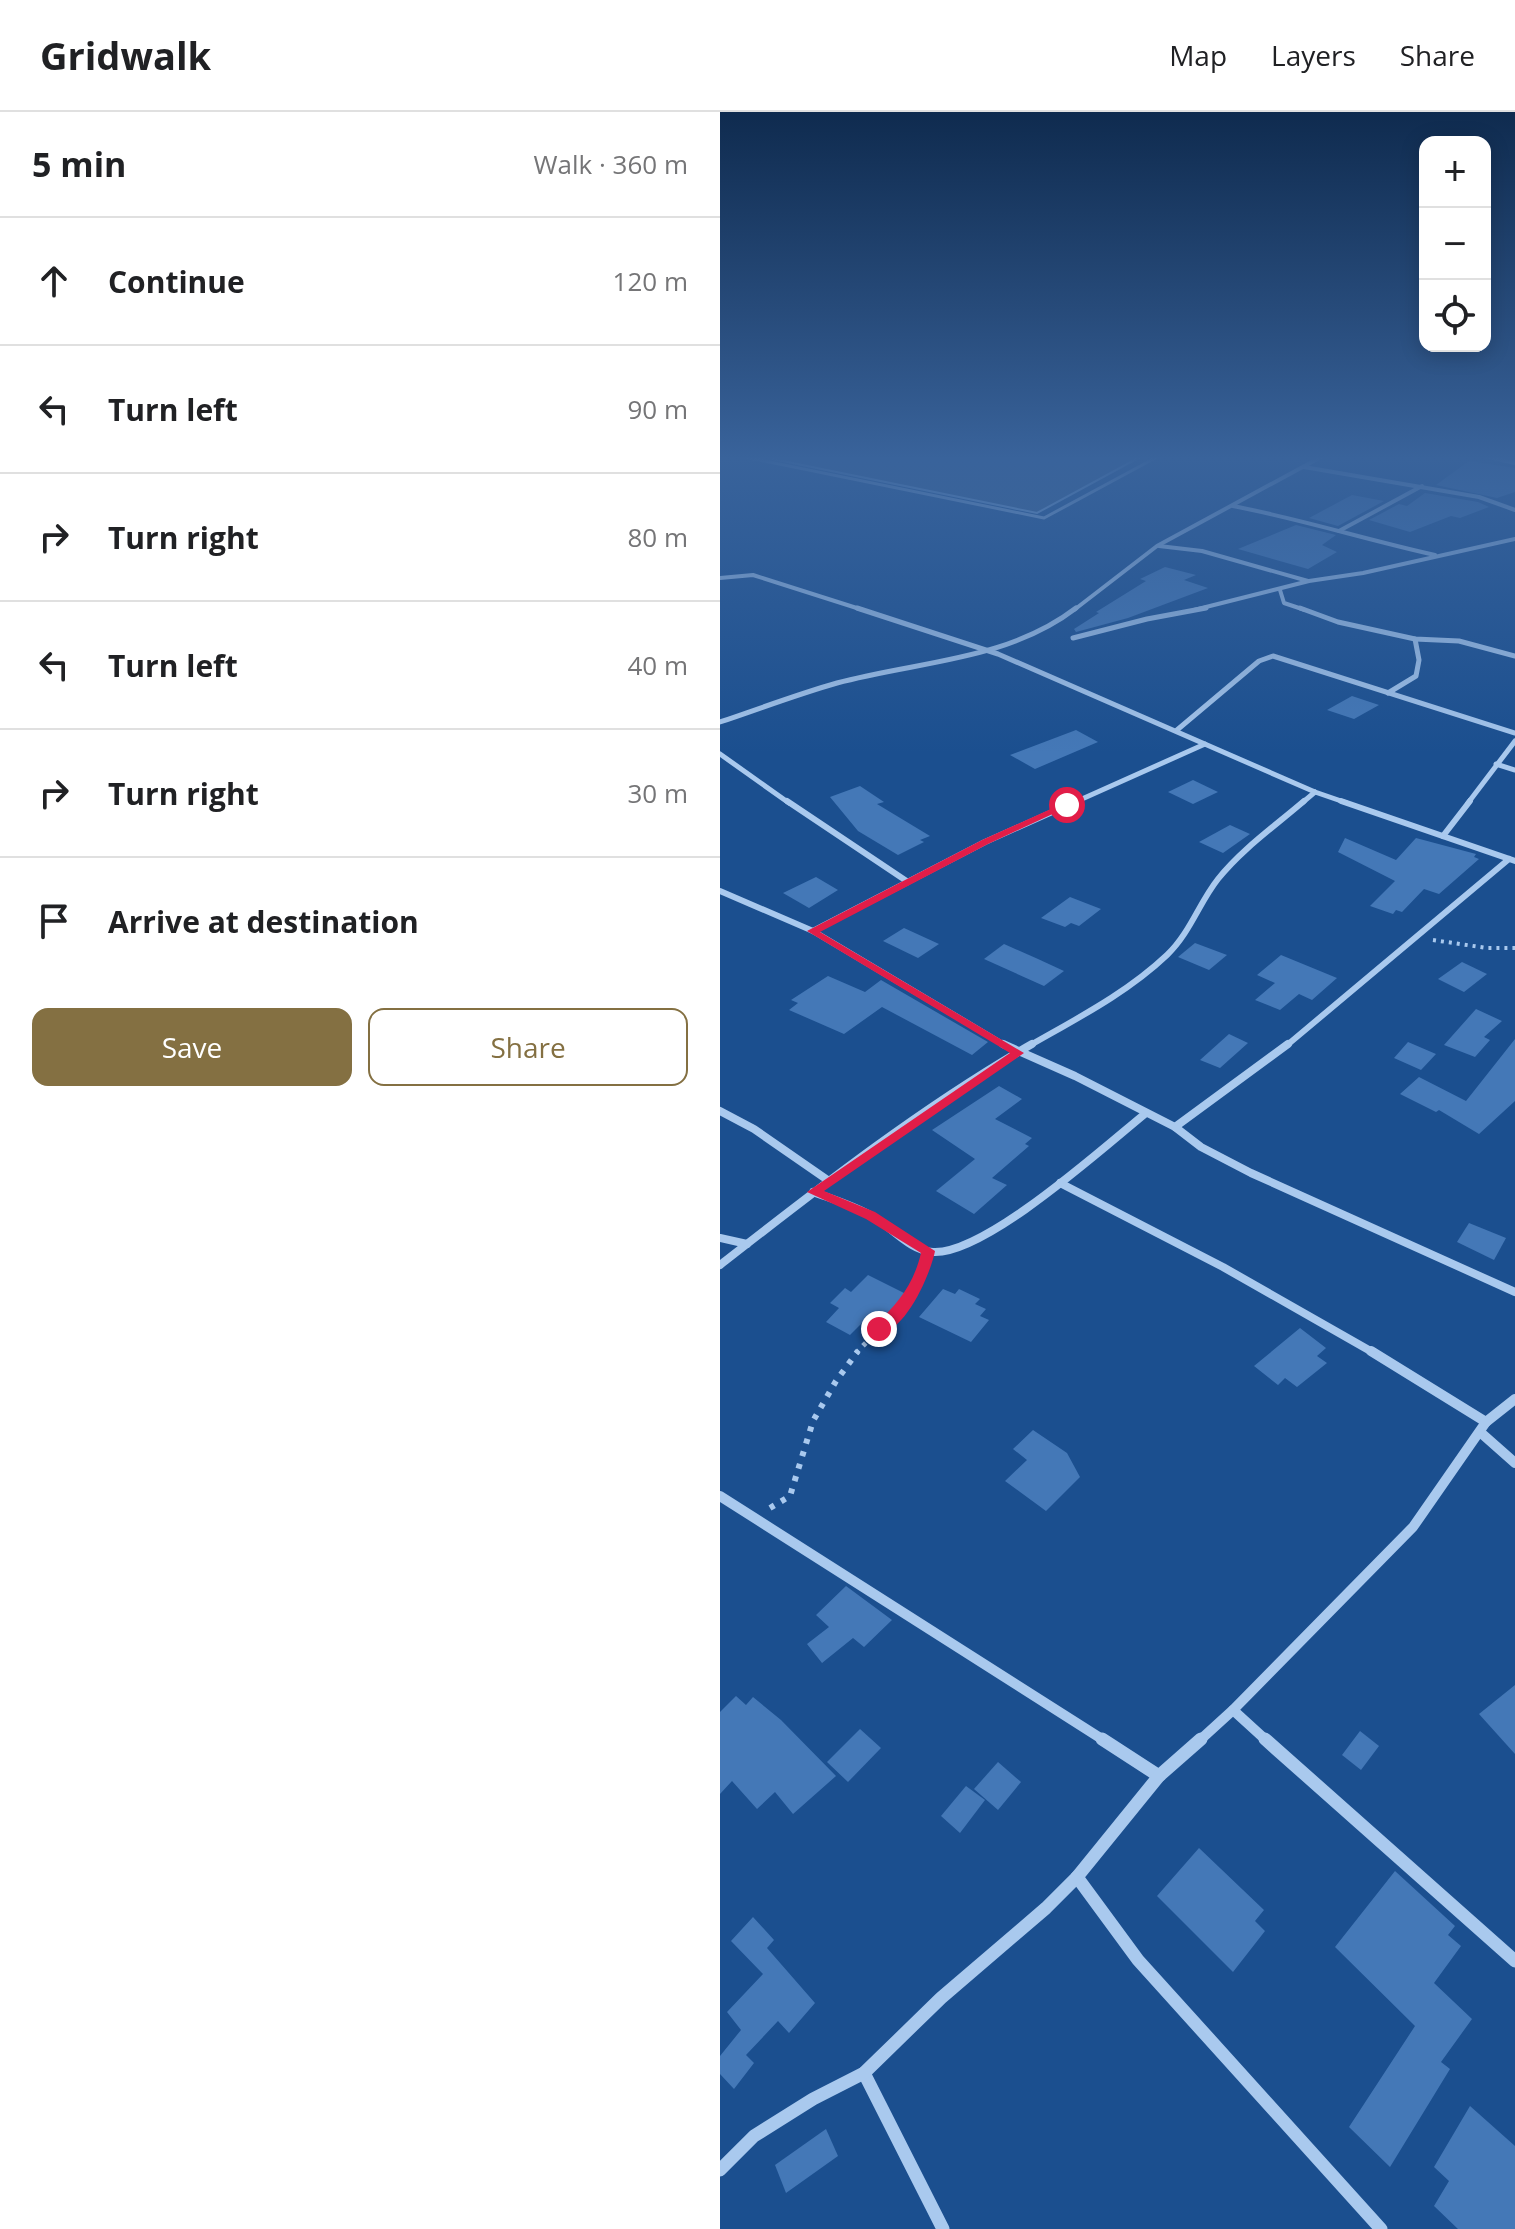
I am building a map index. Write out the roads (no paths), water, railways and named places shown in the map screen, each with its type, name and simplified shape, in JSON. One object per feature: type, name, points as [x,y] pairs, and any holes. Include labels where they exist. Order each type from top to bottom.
[{"type":"street","points":[[721,721],[838,683],[986,651],[1043,631],[1144,556]]},
{"type":"street","points":[[1218,556],[1309,581]]},
{"type":"street","points":[[1073,638],[1147,619],[1225,605],[1309,581],[1363,573],[1433,556]]},
{"type":"street","points":[[720,578],[753,575],[986,651],[1042,671],[1315,792],[1512,860]]},
{"type":"street","points":[[1280,590],[1284,603],[1296,609],[1415,639],[1459,641],[1515,656]]},
{"type":"street","points":[[1388,693],[1416,676],[1419,660],[1415,639]]},
{"type":"street","points":[[1177,730],[1259,661],[1273,656],[1515,733]]},
{"type":"street","points":[[1443,836],[1515,741]]},
{"type":"street","points":[[813,931],[985,842],[1205,744]]},
{"type":"street","points":[[720,754],[908,882]]},
{"type":"street","points":[[1496,764],[1515,770]]},
{"type":"street","points":[[720,1265],[813,1192],[1018,1053],[1107,1001],[1168,954],[1194,921],[1215,883],[1233,861],[1315,792]]},
{"type":"street","points":[[1175,1127],[1267,1062],[1409,940],[1512,860]]},
{"type":"street","points":[[720,891],[813,931],[1018,1053],[1075,1076],[1175,1127],[1201,1147],[1291,1192],[1515,1292]]},
{"type":"street","points":[[720,1111],[754,1129],[829,1181]]},
{"type":"street","points":[[813,1192],[870,1215],[928,1251],[951,1250],[985,1233],[1060,1183],[1146,1113]]},
{"type":"street","points":[[1060,1183],[1369,1347],[1483,1427],[1515,1463]]},
{"type":"street","points":[[720,1238],[747,1244]]},
{"type":"street","points":[[720,2170],[754,2136],[813,2099],[864,2073],[941,1998],[1077,1877],[1159,1776],[1233,1710],[1413,1527],[1483,1427],[1515,1399]]},
{"type":"street","points":[[720,1496],[756,1515],[794,1544],[972,1653],[1159,1776]]},
{"type":"street","points":[[1233,1710],[1515,1961]]},
{"type":"street","points":[[1077,1877],[1138,1960],[1381,2229]]},
{"type":"street","points":[[864,2073],[943,2229]]}]
